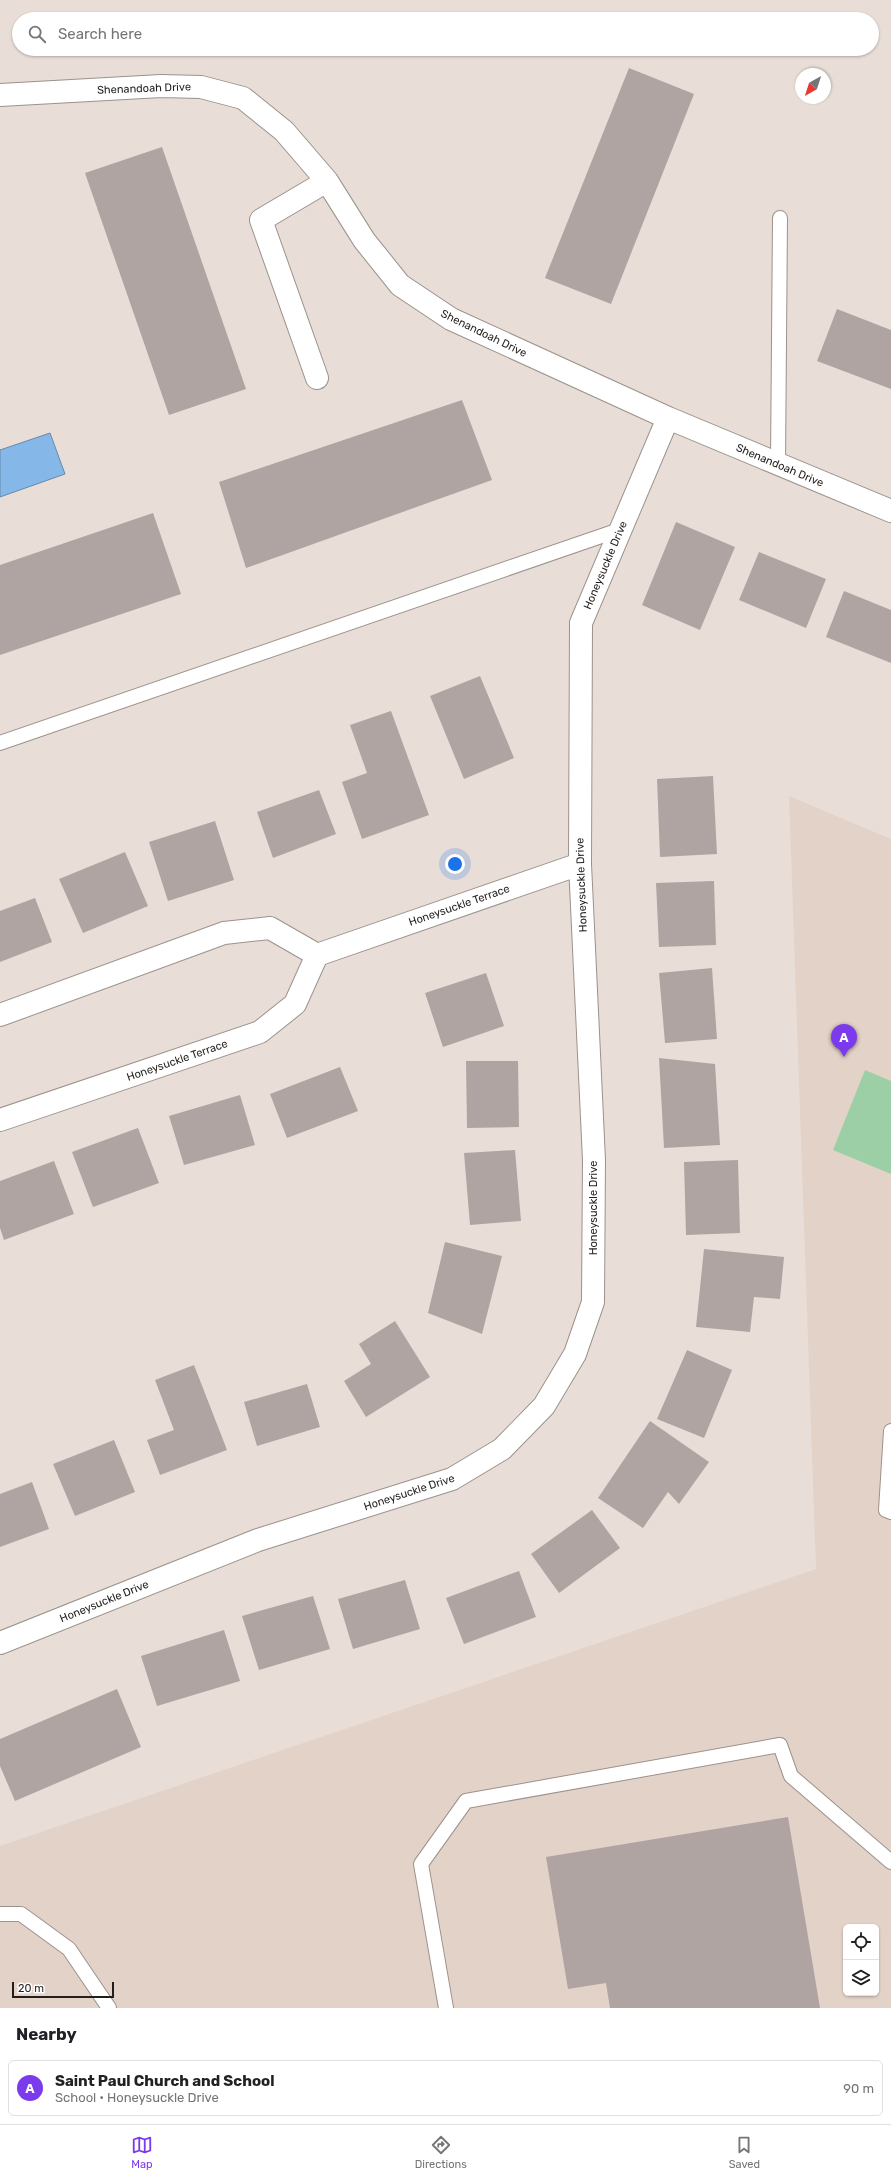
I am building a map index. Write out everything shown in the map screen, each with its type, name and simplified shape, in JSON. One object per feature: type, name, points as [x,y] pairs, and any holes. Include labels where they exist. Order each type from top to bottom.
[{"type":"street","name":"Shenandoah Drive","points":[[0,95],[161,86],[208,89],[243,98],[284,131],[327,181],[364,240],[400,285],[451,319],[668,418],[891,511]]},
{"type":"street","points":[[317,378],[262,220],[327,181]]},
{"type":"street","name":"Honeysuckle Drive","points":[[0,1643],[258,1540],[452,1479],[502,1449],[544,1406],[575,1354],[593,1302],[594,1160],[580,864],[581,623],[619,530],[668,418]]},
{"type":"street","name":"Honeysuckle Terrace","points":[[0,1120],[260,1032],[295,1004],[317,955],[580,864]]},
{"type":"street","points":[[0,1015],[224,933],[270,928],[317,955]]},
{"type":"lane","points":[[778,464],[780,218]]},
{"type":"lane","points":[[0,743],[619,530]]},
{"type":"lane","points":[[891,1431],[886,1510],[891,1512]]},
{"type":"lane","points":[[446,2008],[421,1864],[466,1801],[780,1745],[791,1776],[891,1862]]},
{"type":"lane","points":[[0,1914],[21,1914],[69,1949],[109,2008]]},
{"type":"shaded area","points":[[789,796],[891,839],[891,2008],[0,2008],[0,1846],[816,1569]]},
{"type":"green space","points":[[865,1070],[891,1081],[891,1174],[833,1150]]},
{"type":"water","points":[[50,433],[65,474],[0,497],[0,450]]},
{"type":"building","points":[[629,68],[694,94],[611,304],[545,278]]},
{"type":"building","points":[[162,147],[246,389],[169,415],[85,173]]},
{"type":"building","points":[[837,309],[891,330],[891,389],[817,361]]},
{"type":"building","points":[[462,400],[492,480],[246,568],[219,482]]},
{"type":"building","points":[[153,513],[181,594],[0,655],[0,565]]},
{"type":"building","points":[[676,522],[735,547],[700,630],[642,605]]},
{"type":"building","points":[[759,552],[826,579],[806,628],[739,600]]},
{"type":"building","points":[[844,591],[891,610],[891,663],[826,637]]},
{"type":"building","points":[[480,676],[514,758],[464,779],[430,696]]},
{"type":"building","points":[[391,711],[429,815],[362,839],[342,782],[367,773],[350,725]]},
{"type":"building","points":[[713,776],[717,854],[660,857],[657,779]]},
{"type":"building","points":[[319,790],[336,834],[273,858],[257,812]]},
{"type":"building","points":[[215,821],[234,880],[168,901],[149,842]]},
{"type":"building","points":[[125,852],[148,906],[83,933],[59,879]]},
{"type":"building","points":[[714,881],[716,945],[659,947],[656,883]]},
{"type":"building","points":[[35,898],[52,942],[0,962],[0,911]]},
{"type":"building","points":[[712,968],[717,1039],[665,1043],[659,973]]},
{"type":"building","points":[[486,973],[504,1026],[443,1047],[425,993]]},
{"type":"building","points":[[659,1058],[715,1064],[720,1145],[664,1148]]},
{"type":"building","points":[[466,1061],[518,1061],[519,1127],[467,1128]]},
{"type":"building","points":[[340,1067],[358,1111],[287,1138],[270,1094]]},
{"type":"building","points":[[240,1095],[255,1145],[184,1165],[169,1116]]},
{"type":"building","points":[[138,1128],[159,1183],[93,1207],[72,1152]]},
{"type":"building","points":[[515,1150],[521,1221],[470,1225],[464,1153]]},
{"type":"building","points":[[738,1160],[740,1233],[686,1235],[684,1162]]},
{"type":"building","points":[[54,1161],[74,1214],[4,1240],[0,1228],[0,1181]]},
{"type":"building","points":[[445,1242],[502,1256],[482,1334],[428,1313]]},
{"type":"building","points":[[704,1249],[784,1257],[780,1299],[754,1297],[750,1332],[696,1327]]},
{"type":"building","points":[[395,1321],[430,1377],[366,1417],[344,1381],[371,1364],[359,1344]]},
{"type":"building","points":[[687,1350],[732,1370],[704,1438],[657,1419]]},
{"type":"building","points":[[194,1365],[227,1450],[160,1475],[147,1440],[174,1430],[155,1380]]},
{"type":"building","points":[[307,1384],[320,1427],[257,1446],[244,1402]]},
{"type":"building","points":[[650,1421],[709,1462],[679,1504],[668,1492],[643,1528],[598,1498]]},
{"type":"building","points":[[114,1440],[135,1492],[75,1516],[53,1464]]},
{"type":"building","points":[[32,1482],[49,1529],[0,1547],[0,1494]]},
{"type":"building","points":[[592,1510],[620,1548],[559,1593],[531,1554]]},
{"type":"building","points":[[519,1571],[536,1617],[464,1644],[446,1598]]},
{"type":"building","points":[[405,1580],[420,1629],[353,1649],[338,1599]]},
{"type":"building","points":[[313,1596],[330,1649],[259,1670],[242,1616]]},
{"type":"building","points":[[224,1630],[240,1681],[157,1706],[141,1656]]},
{"type":"building","points":[[117,1689],[141,1747],[15,1801],[0,1766],[0,1739]]},
{"type":"building","points":[[788,1817],[820,2008],[610,2008],[606,1983],[568,1989],[546,1857]]},
{"type":"place","name":"Saint Paul Church and School","points":[[844,1057]]}]
